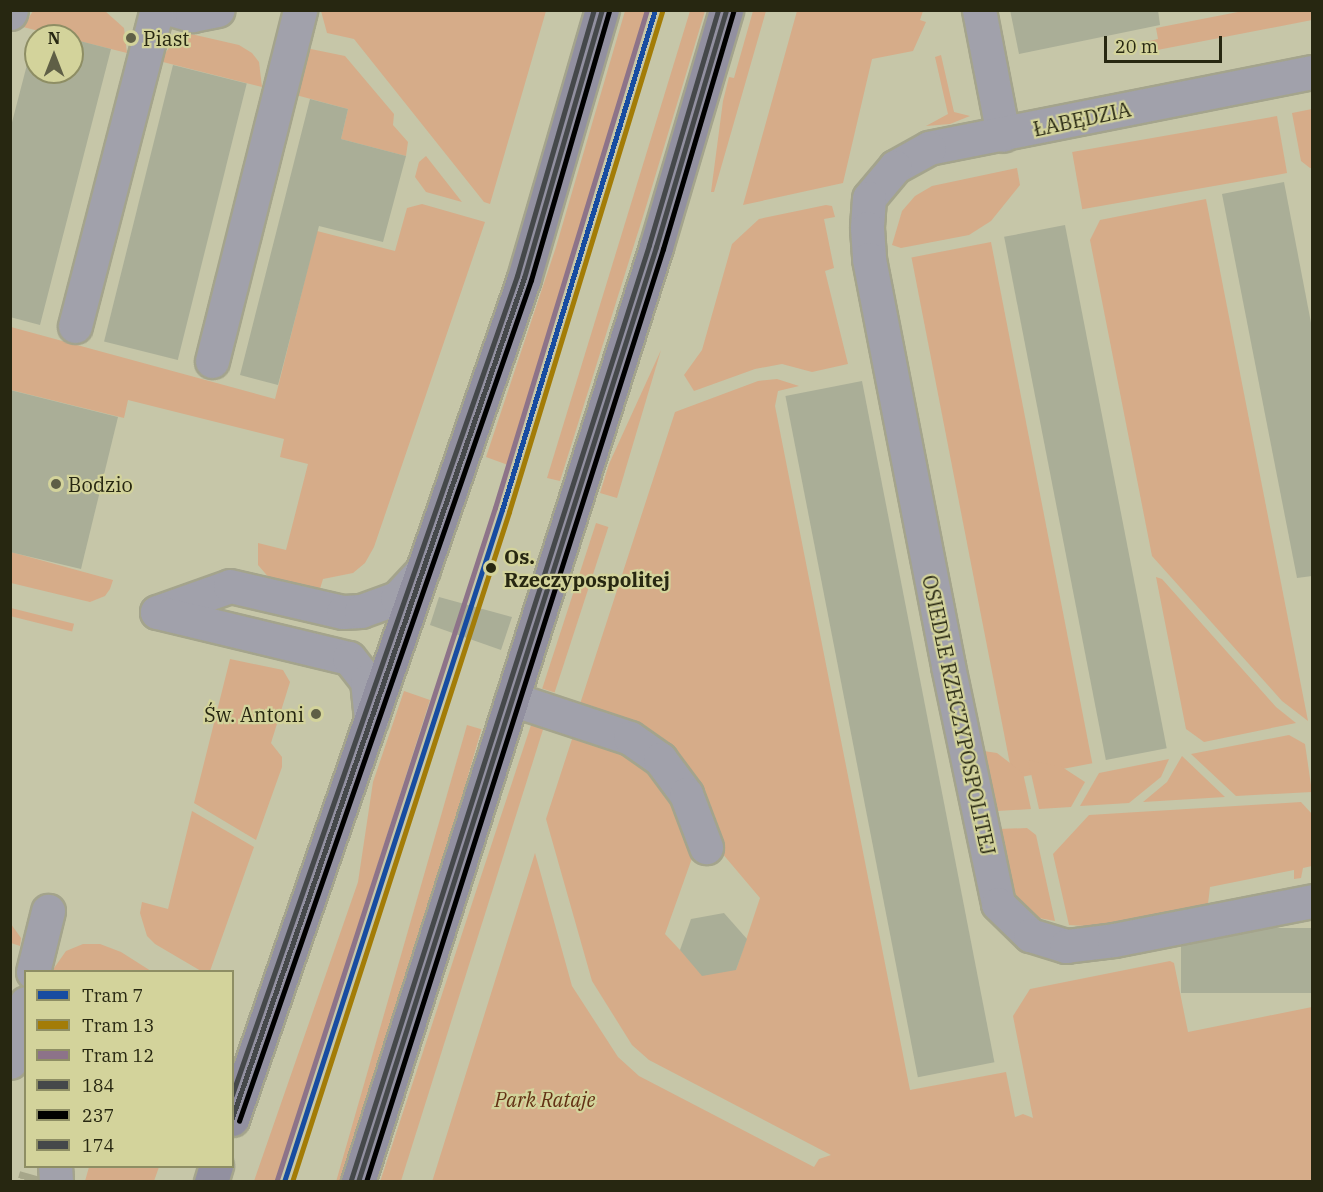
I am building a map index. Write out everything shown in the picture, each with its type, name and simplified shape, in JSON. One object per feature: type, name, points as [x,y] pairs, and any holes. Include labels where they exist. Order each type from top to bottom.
[{"type":"main road","points":[[234,1113],[524,278],[602,10]]},
{"type":"main road","points":[[358,1182],[656,248],[726,10]]},
{"type":"street","points":[[75,326],[158,10]]},
{"type":"street","points":[[174,10],[192,15],[218,10]]},
{"type":"street","points":[[212,361],[300,10]]},
{"type":"street","points":[[979,10],[1003,135]]},
{"type":"street","name":"ŁABĘDZIA","points":[[868,198],[895,167],[930,148],[1312,72]]},
{"type":"street","name":"OSIEDLE RZECZYPOSPOLITEJ","points":[[868,198],[869,259],[999,904],[1030,935],[1066,946],[1114,940],[1312,901]]},
{"type":"street","points":[[371,720],[367,681],[349,658],[157,612],[230,586],[343,612],[368,609],[397,598],[423,570]]},
{"type":"street","points":[[512,699],[630,738],[660,759],[686,794],[706,847]]},
{"type":"street","points":[[33,970],[48,911]]},
{"type":"street","points":[[24,1011],[11,1061],[24,1077]]},
{"type":"green space","points":[[33,11],[105,11],[124,28],[127,53],[84,42],[84,24],[25,24]]},
{"type":"green space","points":[[321,11],[546,11],[490,204],[484,202],[354,39],[327,33]]},
{"type":"green space","points":[[625,11],[646,11],[508,465],[486,457],[556,247]]},
{"type":"green space","points":[[690,11],[705,11],[645,210],[560,481],[547,478]]},
{"type":"green space","points":[[753,11],[766,11],[714,192],[711,192],[723,101],[729,77],[734,78]]},
{"type":"green space","points":[[797,11],[923,11],[920,20],[926,22],[913,51],[872,59],[843,183],[743,205]]},
{"type":"green space","points":[[1243,11],[1312,11],[1312,20],[1147,52],[1145,42],[1158,39],[1156,28]]},
{"type":"green space","points":[[191,34],[239,45],[252,53],[259,62],[262,87],[159,61],[176,39]]},
{"type":"green space","points":[[301,47],[345,56],[394,114],[393,125],[408,142],[406,156],[341,139],[348,109],[296,95]]},
{"type":"green space","points":[[941,55],[954,112],[970,116],[950,124],[926,126],[948,114],[935,57]]},
{"type":"green space","points":[[1312,109],[1312,168],[1310,168],[1301,161],[1292,113]]},
{"type":"green space","points":[[1277,116],[1287,173],[1082,209],[1072,152]]},
{"type":"green space","points":[[426,156],[462,202],[426,192],[415,177],[419,162]]},
{"type":"green space","points":[[1017,168],[1020,185],[991,221],[969,235],[901,248],[892,245],[902,211],[915,196],[932,186]]},
{"type":"green space","points":[[1206,199],[1308,721],[1282,701],[1152,556],[1090,240],[1100,220]]},
{"type":"green space","points":[[422,204],[485,222],[374,547],[365,563],[353,573],[323,579],[319,592],[271,580],[258,565],[258,543],[286,550],[308,464],[280,457],[284,439],[128,400],[124,418],[11,390],[11,327],[275,399],[317,231],[395,251],[407,208]]},
{"type":"green space","points":[[826,205],[832,206],[835,217],[824,219],[834,268],[825,271],[848,364],[812,372],[782,364],[755,369],[694,391],[684,375],[702,350],[732,244],[759,219]]},
{"type":"green space","points":[[991,242],[1092,763],[1013,779],[911,257]]},
{"type":"green space","points":[[661,350],[617,498],[600,493],[609,464]]},
{"type":"green space","name":"Park Rataje","points":[[777,379],[799,386],[778,391],[775,406],[910,1090],[1006,1072],[1015,1117],[1023,1114],[1033,1118],[1013,1016],[1030,989],[1170,961],[1174,963],[1188,1032],[1312,1007],[1312,1181],[432,1182],[535,853],[572,986],[618,1057],[639,1076],[814,1167],[819,1159],[831,1155],[649,1060],[632,1045],[592,981],[546,819],[574,733],[624,747],[662,777],[696,847],[665,934],[680,950],[736,970],[760,898],[716,846],[698,801],[580,704],[675,412],[758,381]]},
{"type":"green space","points":[[596,523],[608,527],[555,693],[542,688]]},
{"type":"green space","points":[[11,552],[113,580],[105,596],[90,602],[11,583]]},
{"type":"green space","points":[[1156,577],[1162,579],[1276,707],[1296,723],[1204,742],[1186,729]]},
{"type":"green space","points":[[11,608],[74,624],[72,631],[10,616]]},
{"type":"green space","points":[[230,659],[283,670],[290,682],[271,743],[282,757],[282,767],[256,840],[194,803]]},
{"type":"green space","points":[[404,691],[430,700],[277,1181],[254,1181],[358,882],[373,782]]},
{"type":"green space","points":[[546,720],[401,1181],[380,1182],[532,722]]},
{"type":"green space","points":[[467,725],[481,729],[352,1182],[336,1182]]},
{"type":"green space","points":[[1289,735],[1305,744],[1312,792],[1236,796],[1191,754]]},
{"type":"green space","points":[[977,750],[997,753],[1023,773],[1031,809],[997,811],[987,803]]},
{"type":"green space","points":[[1182,756],[1225,797],[1143,802],[1167,782]]},
{"type":"green space","points":[[1169,759],[1161,777],[1129,803],[1080,806],[1099,773]]},
{"type":"green space","points":[[1028,760],[1062,767],[1085,782],[1071,807],[1039,809]]},
{"type":"green space","points":[[1301,802],[1312,814],[1312,866],[1303,868],[1301,878],[1294,879],[1294,870],[1210,887],[1207,912],[1101,927],[1069,925],[1053,854],[1089,815]]},
{"type":"green space","points":[[192,811],[254,847],[210,970],[199,970],[155,944],[147,936],[140,913],[142,902],[168,909]]},
{"type":"green space","points":[[1027,828],[1036,835],[1055,921],[1039,918],[1011,897],[998,829]]},
{"type":"green space","points":[[11,924],[21,938],[20,946],[11,943]]},
{"type":"green space","points":[[83,944],[100,944],[121,952],[149,970],[53,970],[66,951]]},
{"type":"green space","points":[[88,1168],[159,1168],[154,1181],[85,1181]]},
{"type":"building","points":[[1010,10],[1158,10],[1160,25],[1019,54]]},
{"type":"building","points":[[84,42],[111,49],[40,325],[10,317],[10,130],[24,76],[24,84],[84,84]]},
{"type":"building","points":[[173,65],[247,83],[178,360],[104,342]]},
{"type":"building","points":[[310,99],[348,109],[341,139],[406,156],[383,242],[319,226],[278,385],[240,375]]},
{"type":"building","points":[[1284,182],[1312,328],[1312,576],[1297,578],[1222,194]]},
{"type":"building","points":[[1065,225],[1167,748],[1106,760],[1004,237]]},
{"type":"building","points":[[862,381],[994,1062],[918,1077],[785,396]]},
{"type":"building","name":"Bodzio","points":[[10,390],[118,417],[81,569],[10,552]]},
{"type":"building","points":[[439,597],[512,617],[501,650],[430,625]]},
{"type":"building","points":[[724,913],[747,939],[736,970],[702,976],[680,950],[691,919]]},
{"type":"building","points":[[1181,928],[1312,928],[1312,993],[1181,993]]},
{"type":"tunnel","points":[[34,1182],[36,1175]]},
{"type":"tram line","name":"12","points":[[277,1180],[495,508],[647,10]]},
{"type":"tram line","name":"7","points":[[284,1182],[502,510],[655,10]]},
{"type":"tram line","name":"13","points":[[292,1182],[509,512],[662,12]]},
{"type":"transit line","name":"174","points":[[234,1089],[517,276],[594,10]]},
{"type":"transit line","name":"184","points":[[234,1112],[524,278],[602,10]]},
{"type":"transit line","name":"174","points":[[351,1180],[649,245],[718,10]]},
{"type":"transit line","name":"184","points":[[358,1182],[656,247],[726,10]]},
{"type":"transit line","name":"237","points":[[239,1121],[531,280],[609,12]]},
{"type":"transit line","name":"237","points":[[366,1182],[663,249],[733,12]]},
{"type":"place","name":"Piast","points":[[131,38]]},
{"type":"place","name":"Bodzio","points":[[56,484]]},
{"type":"place","name":"Os. Rzeczypospolitej","points":[[491,568]]},
{"type":"place","name":"Św. Antoni","points":[[316,714]]}]
